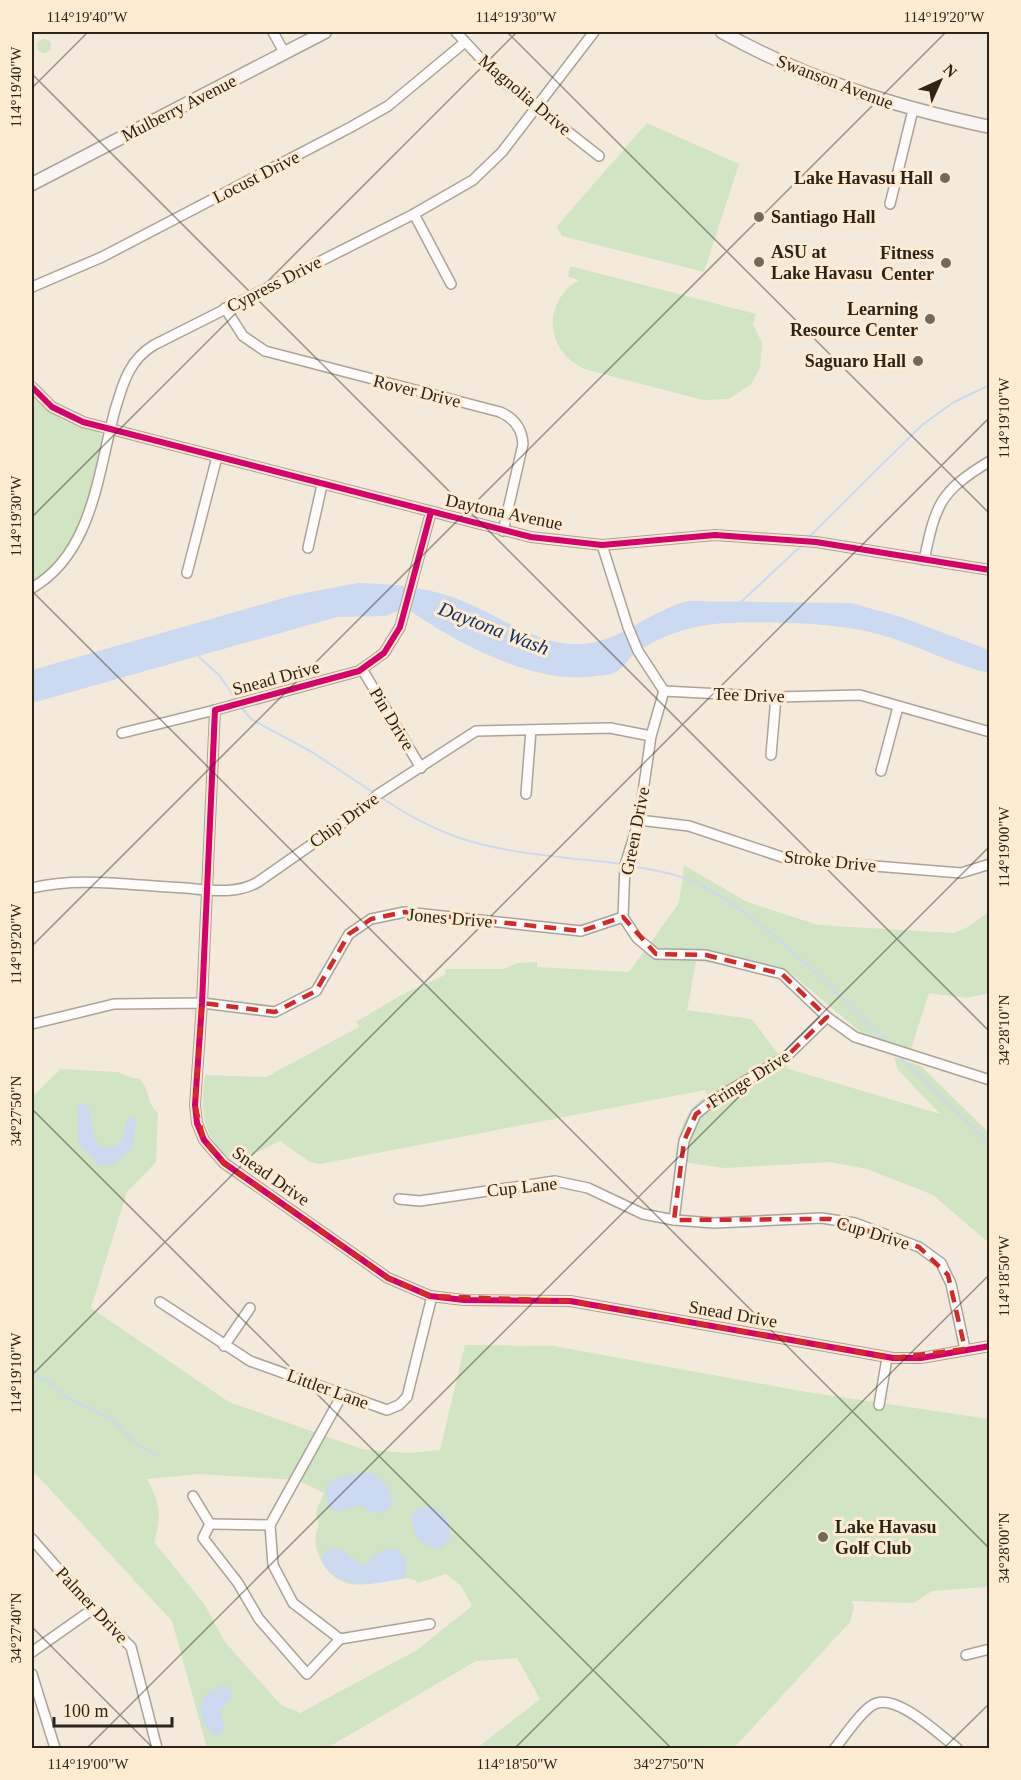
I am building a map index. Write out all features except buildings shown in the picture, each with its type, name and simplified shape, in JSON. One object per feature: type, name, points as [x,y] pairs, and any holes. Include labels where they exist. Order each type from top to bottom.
[{"type":"street","points":[[273,32],[285,54]]},
{"type":"street","name":"Mulberry Avenue","points":[[32,184],[325,32]]},
{"type":"street","name":"Magnolia Drive","points":[[456,32],[498,77],[599,156]]},
{"type":"street","name":"Cypress Drive","points":[[32,588],[59,567],[79,539],[125,376],[137,358],[154,345],[225,308],[414,214],[487,169],[594,32]]},
{"type":"street","name":"Swanson Avenue","points":[[722,32],[814,77],[913,110],[990,127]]},
{"type":"street","name":"Locust Drive","points":[[32,287],[102,257],[372,116],[417,84],[465,42]]},
{"type":"street","points":[[890,204],[913,110]]},
{"type":"street","points":[[414,214],[451,284]]},
{"type":"street","name":"Rover Drive","points":[[225,308],[243,336],[265,351],[500,412],[512,419],[521,432],[523,449],[503,531]]},
{"type":"street","name":"Daytona Avenue","points":[[32,387],[46,402],[67,416],[503,531],[602,544],[715,535],[816,542],[990,570]]},
{"type":"street","points":[[187,573],[217,457]]},
{"type":"street","points":[[924,560],[933,518],[942,499],[957,484],[990,461]]},
{"type":"street","points":[[308,548],[322,485]]},
{"type":"street","name":"Snead Drive","points":[[431,512],[398,632],[384,653],[362,669],[215,710],[195,1111],[199,1129],[211,1150],[224,1163],[388,1278],[408,1289],[432,1296],[464,1300],[570,1300],[887,1358],[921,1358],[990,1346]]},
{"type":"street","points":[[602,544],[628,627],[638,651],[664,691]]},
{"type":"street","name":"Pin Drive","points":[[362,669],[421,768]]},
{"type":"street","name":"Tee Drive","points":[[664,691],[776,697],[860,695],[990,732]]},
{"type":"street","name":"Green Drive","points":[[623,917],[626,865],[639,820],[651,736],[664,691]]},
{"type":"street","points":[[771,755],[776,697]]},
{"type":"street","points":[[881,771],[898,706]]},
{"type":"street","points":[[122,733],[215,710]]},
{"type":"street","name":"Chip Drive","points":[[32,888],[68,882],[235,890],[254,884],[368,805],[377,795],[476,731],[610,728],[651,736]]},
{"type":"street","points":[[526,794],[531,730]]},
{"type":"street","name":"Stroke Drive","points":[[639,820],[689,826],[788,859],[961,873],[990,864]]},
{"type":"street","name":"Jones Drive","points":[[32,1024],[114,1004],[202,1003],[275,1012],[316,991],[349,934],[371,919],[405,912],[581,932],[623,917]]},
{"type":"street","points":[[623,917],[637,938],[656,954],[706,955],[782,974],[827,1017],[855,1037],[880,1047],[990,1080]]},
{"type":"street","name":"Fringe Drive","points":[[674,1220],[684,1141],[696,1114],[708,1103],[787,1056],[827,1017]]},
{"type":"street","name":"Cup Lane","points":[[399,1199],[420,1201],[555,1181],[588,1188],[643,1214],[674,1220]]},
{"type":"street","name":"Cup Drive","points":[[674,1220],[714,1223],[838,1220],[919,1247],[938,1260],[948,1275],[965,1349]]},
{"type":"street","name":"Littler Lane","points":[[160,1302],[250,1361],[383,1409],[393,1409],[402,1403],[408,1393],[432,1296]]},
{"type":"street","points":[[224,1346],[250,1308]]},
{"type":"street","points":[[879,1405],[887,1358]]},
{"type":"street","points":[[340,1639],[293,1603],[273,1565],[270,1525],[342,1395]]},
{"type":"street","points":[[193,1496],[210,1524]]},
{"type":"street","points":[[210,1524],[270,1525]]},
{"type":"street","points":[[210,1524],[203,1538],[238,1583],[259,1619],[308,1674],[340,1639],[430,1624]]},
{"type":"street","name":"Palmer Drive","points":[[32,1539],[93,1609],[130,1647],[157,1749]]},
{"type":"street","points":[[32,1652],[93,1609]]},
{"type":"street","points":[[966,1655],[990,1649]]},
{"type":"street","points":[[32,1674],[55,1749]]},
{"type":"street","points":[[835,1749],[869,1707],[884,1701],[900,1705],[957,1749]]},
{"type":"highlighted area","points":[[405,912],[581,931],[623,917],[656,954],[706,955],[782,974],[827,1017],[787,1056],[696,1114],[684,1141],[674,1220],[830,1219],[919,1247],[948,1275],[965,1349],[893,1358],[570,1301],[430,1296],[388,1278],[224,1163],[204,1140],[195,1105],[202,1003],[275,1012],[316,991],[349,934],[371,919]]},
{"type":"green space","points":[[44,39],[49,41],[51,46],[49,51],[44,53],[39,51],[37,46],[39,41]]},
{"type":"green space","points":[[647,123],[739,164],[704,272],[562,236],[557,226]]},
{"type":"green space","points":[[570,266],[756,314],[753,324],[762,343],[760,369],[751,384],[729,399],[703,400],[588,370],[574,363],[563,353],[556,341],[553,328],[558,302],[566,290],[579,280],[568,277]]},
{"type":"green space","points":[[32,397],[62,420],[98,431],[104,438],[82,519],[74,537],[49,570],[32,583]]},
{"type":"green space","points":[[684,865],[747,902],[818,925],[953,933],[966,928],[989,912],[989,993],[967,998],[929,993],[911,1049],[878,1041],[860,1032],[792,974],[696,961],[687,1010],[752,1019],[789,1069],[940,1114],[898,1070],[894,1057],[921,1066],[989,1133],[989,1243],[933,1195],[867,1169],[830,1162],[725,1168],[675,1161],[683,1124],[692,1109],[707,1095],[705,1090],[320,1164],[310,1162],[280,1141],[236,1163],[216,1145],[210,1135],[206,1125],[203,1101],[205,1075],[266,1077],[359,1027],[356,1022],[403,994],[445,975],[446,969],[504,969],[517,963],[537,962],[537,967],[629,972],[679,903]]},
{"type":"green space","points":[[61,1069],[118,1072],[138,1078],[142,1082],[158,1113],[156,1162],[127,1192],[91,1308],[229,1402],[362,1449],[407,1453],[440,1450],[465,1345],[554,1346],[807,1392],[989,1419],[989,1587],[932,1591],[914,1603],[852,1601],[854,1608],[850,1622],[734,1748],[477,1748],[540,1699],[517,1658],[476,1661],[327,1748],[207,1748],[172,1621],[32,1470],[32,1097]],"holes":[[[198,1474],[297,1480],[324,1493],[316,1514],[319,1525],[316,1542],[320,1558],[331,1574],[343,1582],[358,1585],[399,1579],[410,1579],[418,1583],[446,1574],[461,1586],[472,1606],[417,1650],[300,1713],[281,1705],[225,1642],[205,1605],[154,1542],[159,1517],[155,1495],[147,1479]]]},
{"type":"water","name":"Daytona Wash","points":[[358,583],[387,584],[443,594],[538,636],[567,644],[596,642],[609,638],[661,611],[688,601],[851,603],[901,617],[989,650],[989,673],[961,665],[892,638],[861,630],[803,624],[745,622],[717,624],[681,631],[658,640],[634,654],[614,673],[573,677],[522,668],[496,659],[425,621],[406,608],[385,616],[337,617],[32,703],[32,670],[294,595]]},
{"type":"water","points":[[85,1103],[88,1107],[93,1132],[100,1146],[108,1148],[119,1145],[127,1119],[132,1116],[136,1120],[132,1149],[113,1164],[99,1165],[79,1145],[77,1107]]},
{"type":"water","points":[[363,1472],[372,1473],[388,1488],[392,1498],[390,1508],[382,1513],[370,1511],[358,1505],[339,1512],[330,1509],[327,1497],[329,1483],[339,1477]]},
{"type":"water","points":[[430,1507],[440,1512],[449,1525],[449,1541],[439,1549],[421,1543],[412,1526],[412,1513],[420,1508]]},
{"type":"water","points":[[336,1548],[364,1565],[383,1550],[398,1550],[407,1561],[406,1578],[359,1584],[339,1578],[321,1561],[326,1550]]},
{"type":"water","points":[[225,1686],[232,1691],[233,1696],[220,1711],[223,1730],[219,1735],[214,1735],[203,1722],[201,1706],[208,1693]]},
{"type":"waterway","points":[[808,538],[922,425],[954,402],[990,385]]},
{"type":"waterway","points":[[741,602],[802,545]]},
{"type":"waterway","points":[[199,657],[220,676],[236,700]]},
{"type":"waterway","points":[[241,707],[251,719],[312,752],[374,793]]},
{"type":"waterway","points":[[379,796],[427,824],[477,843],[517,852],[622,864]]},
{"type":"waterway","points":[[627,865],[681,877],[707,888],[734,905],[790,949],[887,1043]]},
{"type":"waterway","points":[[897,1054],[990,1144]]},
{"type":"waterway","points":[[32,1374],[50,1382],[68,1398],[110,1418],[138,1445],[158,1456]]},
{"type":"cycle path","points":[[32,387],[52,407],[83,422],[531,537],[602,545],[715,535],[816,542],[990,570]]},
{"type":"cycle path","points":[[431,512],[400,627],[384,653],[359,671],[215,710],[202,1003],[195,1105],[197,1123],[204,1140],[224,1163],[388,1278],[430,1296],[464,1300],[570,1301],[893,1358],[921,1358],[990,1346]]},
{"type":"place","name":"Lake Havasu Hall","points":[[945,178]]},
{"type":"place","name":"Santiago Hall","points":[[759,217]]},
{"type":"place","name":"ASU at Lake Havasu","points":[[759,262]]},
{"type":"place","name":"Fitness Center","points":[[946,263]]},
{"type":"place","name":"Learning Resource Center","points":[[930,319]]},
{"type":"place","name":"Saguaro Hall","points":[[918,361]]},
{"type":"place","name":"Lake Havasu Golf Club","points":[[823,1537]]}]
